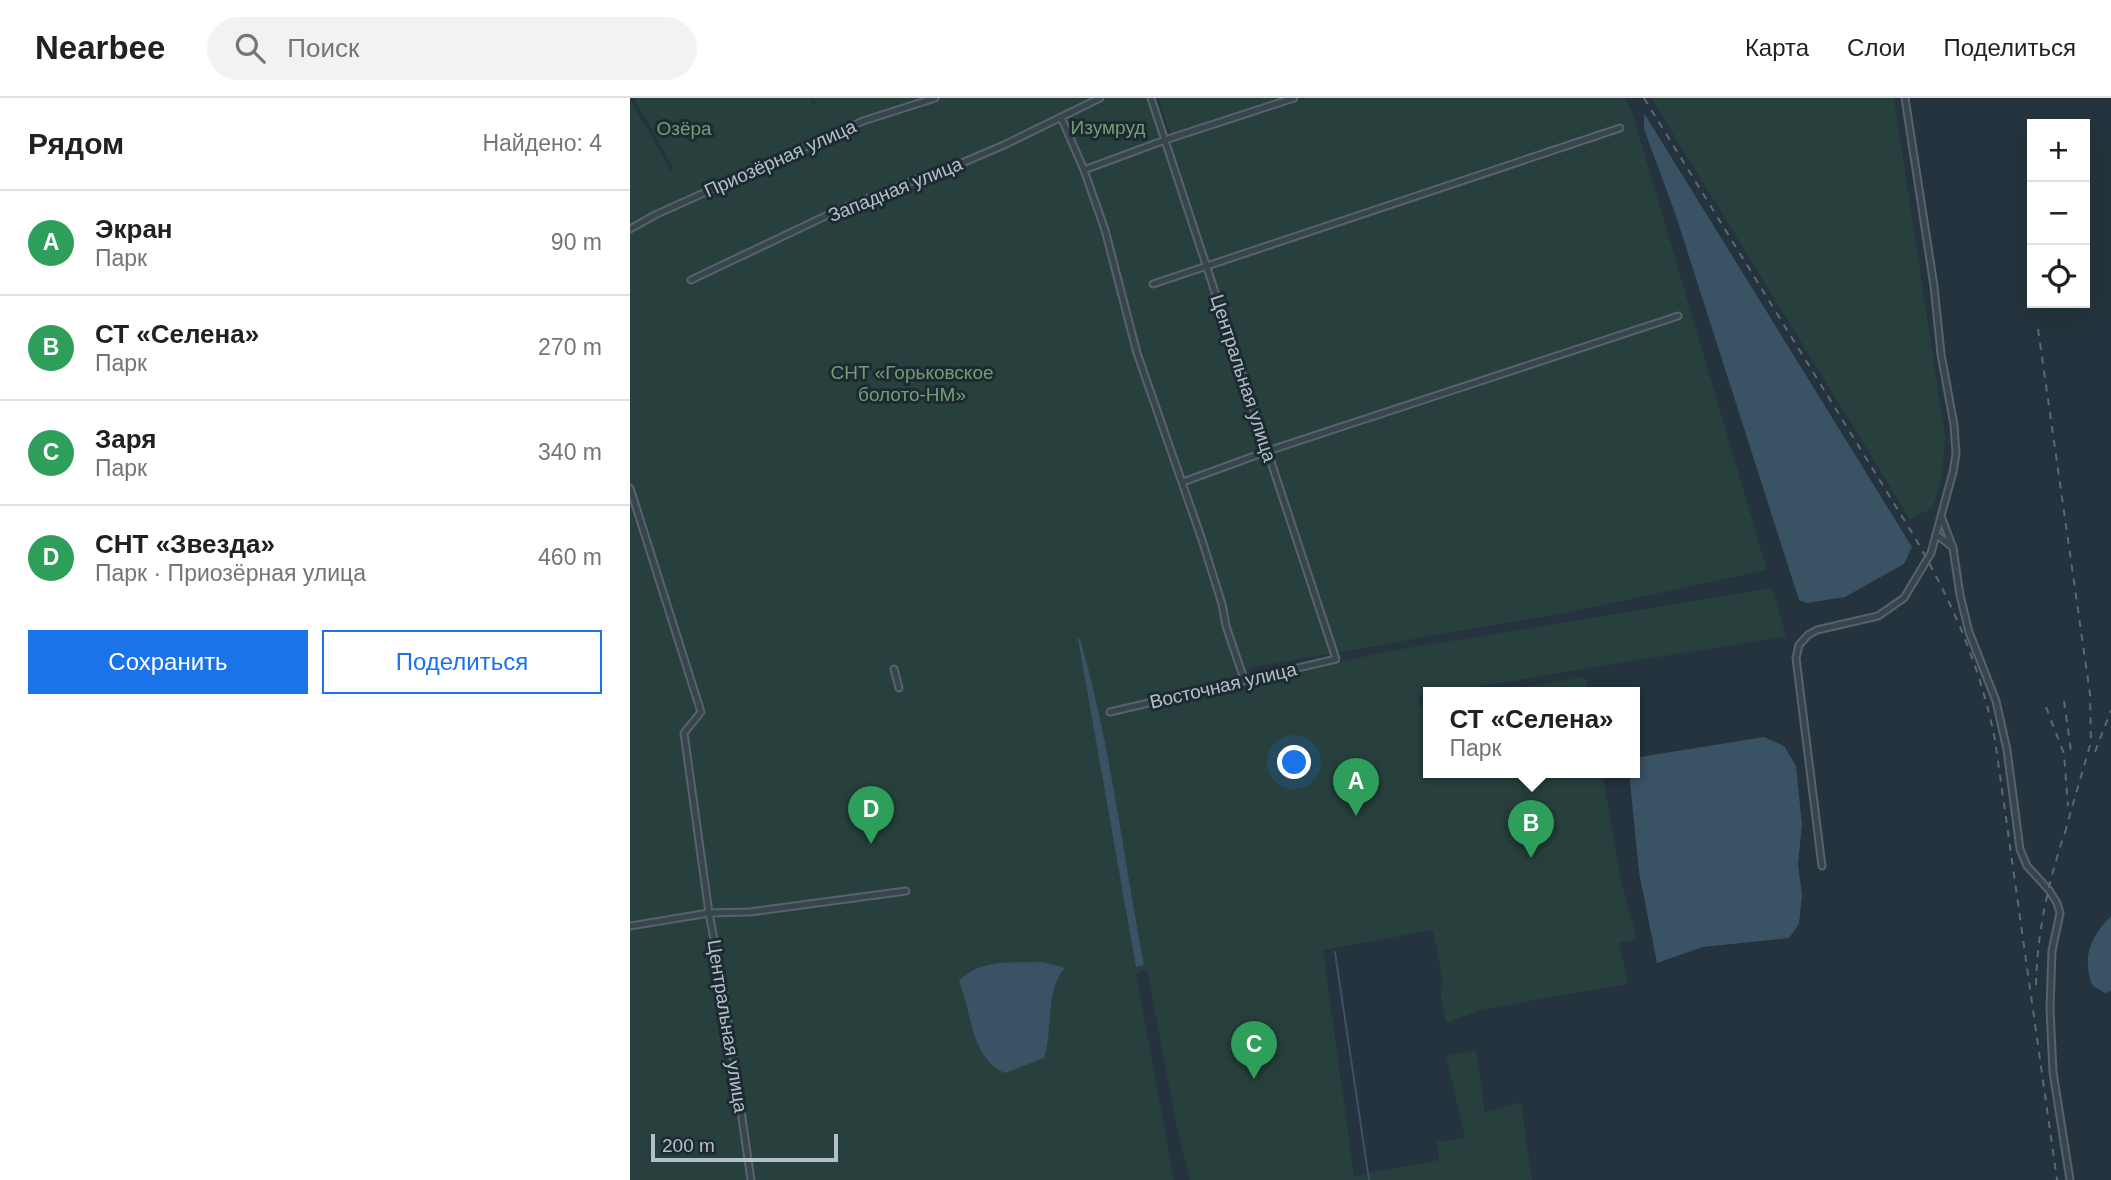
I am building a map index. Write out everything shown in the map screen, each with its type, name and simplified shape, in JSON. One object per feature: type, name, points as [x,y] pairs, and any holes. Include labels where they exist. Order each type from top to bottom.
[{"type":"street","name":"Приозёрная улица","points":[[630,229],[654,215],[821,139],[863,121],[935,98]]},
{"type":"street","name":"Западная улица","points":[[691,280],[836,211],[934,175],[1100,98]]},
{"type":"street","name":"Центральная улица","points":[[1152,98],[1336,659]]},
{"type":"street","points":[[1084,170],[1165,140],[1294,98]]},
{"type":"street","points":[[1822,866],[1796,658],[1799,645],[1808,635],[1817,631],[1867,620],[1888,612],[1905,598],[1924,568],[1936,534],[1956,454],[1954,425],[1941,354],[1934,286],[1905,98]]},
{"type":"street","points":[[1061,117],[1084,170],[1105,230],[1137,353],[1183,482],[1244,679]]},
{"type":"street","points":[[1153,284],[1620,128]]},
{"type":"street","points":[[1183,482],[1268,451],[1678,316]]},
{"type":"street","points":[[630,488],[701,712],[684,733],[709,913]]},
{"type":"street","points":[[1941,516],[1953,548],[1969,632],[1999,713],[2007,750],[2020,849],[2027,866],[2049,890],[2060,913],[2052,951],[2050,1007],[2053,1072],[2070,1180]]},
{"type":"street","points":[[1936,534],[1953,548]]},
{"type":"street","name":"Восточная улица","points":[[1110,712],[1336,659]]},
{"type":"street","points":[[894,669],[899,688]]},
{"type":"street","points":[[630,926],[709,913],[750,912],[906,891]]},
{"type":"street","name":"Центральная улица","points":[[709,913],[723,987],[751,1180]]},
{"type":"green space","name":"СНТ «Горьковское болото-НМ»","points":[[634,98],[810,98],[813,104],[816,102],[814,98],[1149,98],[1164,141],[1306,98],[1625,98],[1632,112],[1767,570],[1575,611],[1248,668],[1251,682],[1389,651],[1772,588],[1786,636],[1475,687],[1423,687],[1423,696],[1418,696],[1420,706],[1423,706],[1423,778],[1603,778],[1621,880],[1637,939],[1619,943],[1628,984],[1484,1009],[1446,1023],[1441,1000],[1442,977],[1433,930],[1323,950],[1354,1176],[1439,1160],[1437,1142],[1465,1138],[1446,1055],[1476,1050],[1485,1112],[1521,1102],[1532,1180],[1190,1180],[1179,1138],[1147,970],[1136,974],[1174,1180],[630,1180],[630,99],[671,171],[674,169]]},
{"type":"green space","points":[[1158,98],[1282,98],[1172,134]]},
{"type":"green space","points":[[1651,98],[1894,98],[1945,437],[1942,476],[1933,508],[1910,519]]},
{"type":"green space","points":[[1584,677],[1588,687],[1527,687]]},
{"type":"water","points":[[1644,113],[1912,547],[1904,564],[1845,597],[1807,603],[1799,600],[1676,216],[1644,129]]},
{"type":"water","points":[[1078,639],[1091,679],[1116,801],[1144,965],[1136,967]]},
{"type":"water","points":[[1764,737],[1784,746],[1796,766],[1802,824],[1798,864],[1802,895],[1799,924],[1789,938],[1703,947],[1657,963],[1639,872],[1630,778],[1640,778],[1640,757]]},
{"type":"water","points":[[2111,916],[2111,991],[2105,993],[2092,985],[2088,956],[2093,940]]},
{"type":"water","points":[[1043,962],[1065,968],[1052,998],[1044,1058],[1005,1073],[985,1057],[978,1045],[959,981],[977,968],[987,965]]},
{"type":"waterway","points":[[1335,952],[1369,1180]]},
{"type":"railway","points":[[1644,98],[1911,531],[1951,606],[1972,658],[1995,740],[2057,1180]]},
{"type":"railway","points":[[2038,329],[2090,694],[2091,742],[2066,828]]},
{"type":"railway","points":[[2064,701],[2071,751]]},
{"type":"railway","points":[[2046,707],[2064,754],[2068,806]]},
{"type":"railway","points":[[2095,752],[2111,710]]},
{"type":"railway","points":[[2036,985],[2046,902],[2069,821]]},
{"type":"place","name":"Экран","points":[[1356,816]]},
{"type":"place","name":"СНТ «Звезда»","points":[[871,844]]},
{"type":"place","name":"СТ «Селена»","points":[[1531,858]]},
{"type":"place","name":"Заря","points":[[1254,1079]]},
{"type":"park label","name":"Изумруд","points":[[1108,127]]},
{"type":"park label","name":"Озёра","points":[[684,128]]}]
